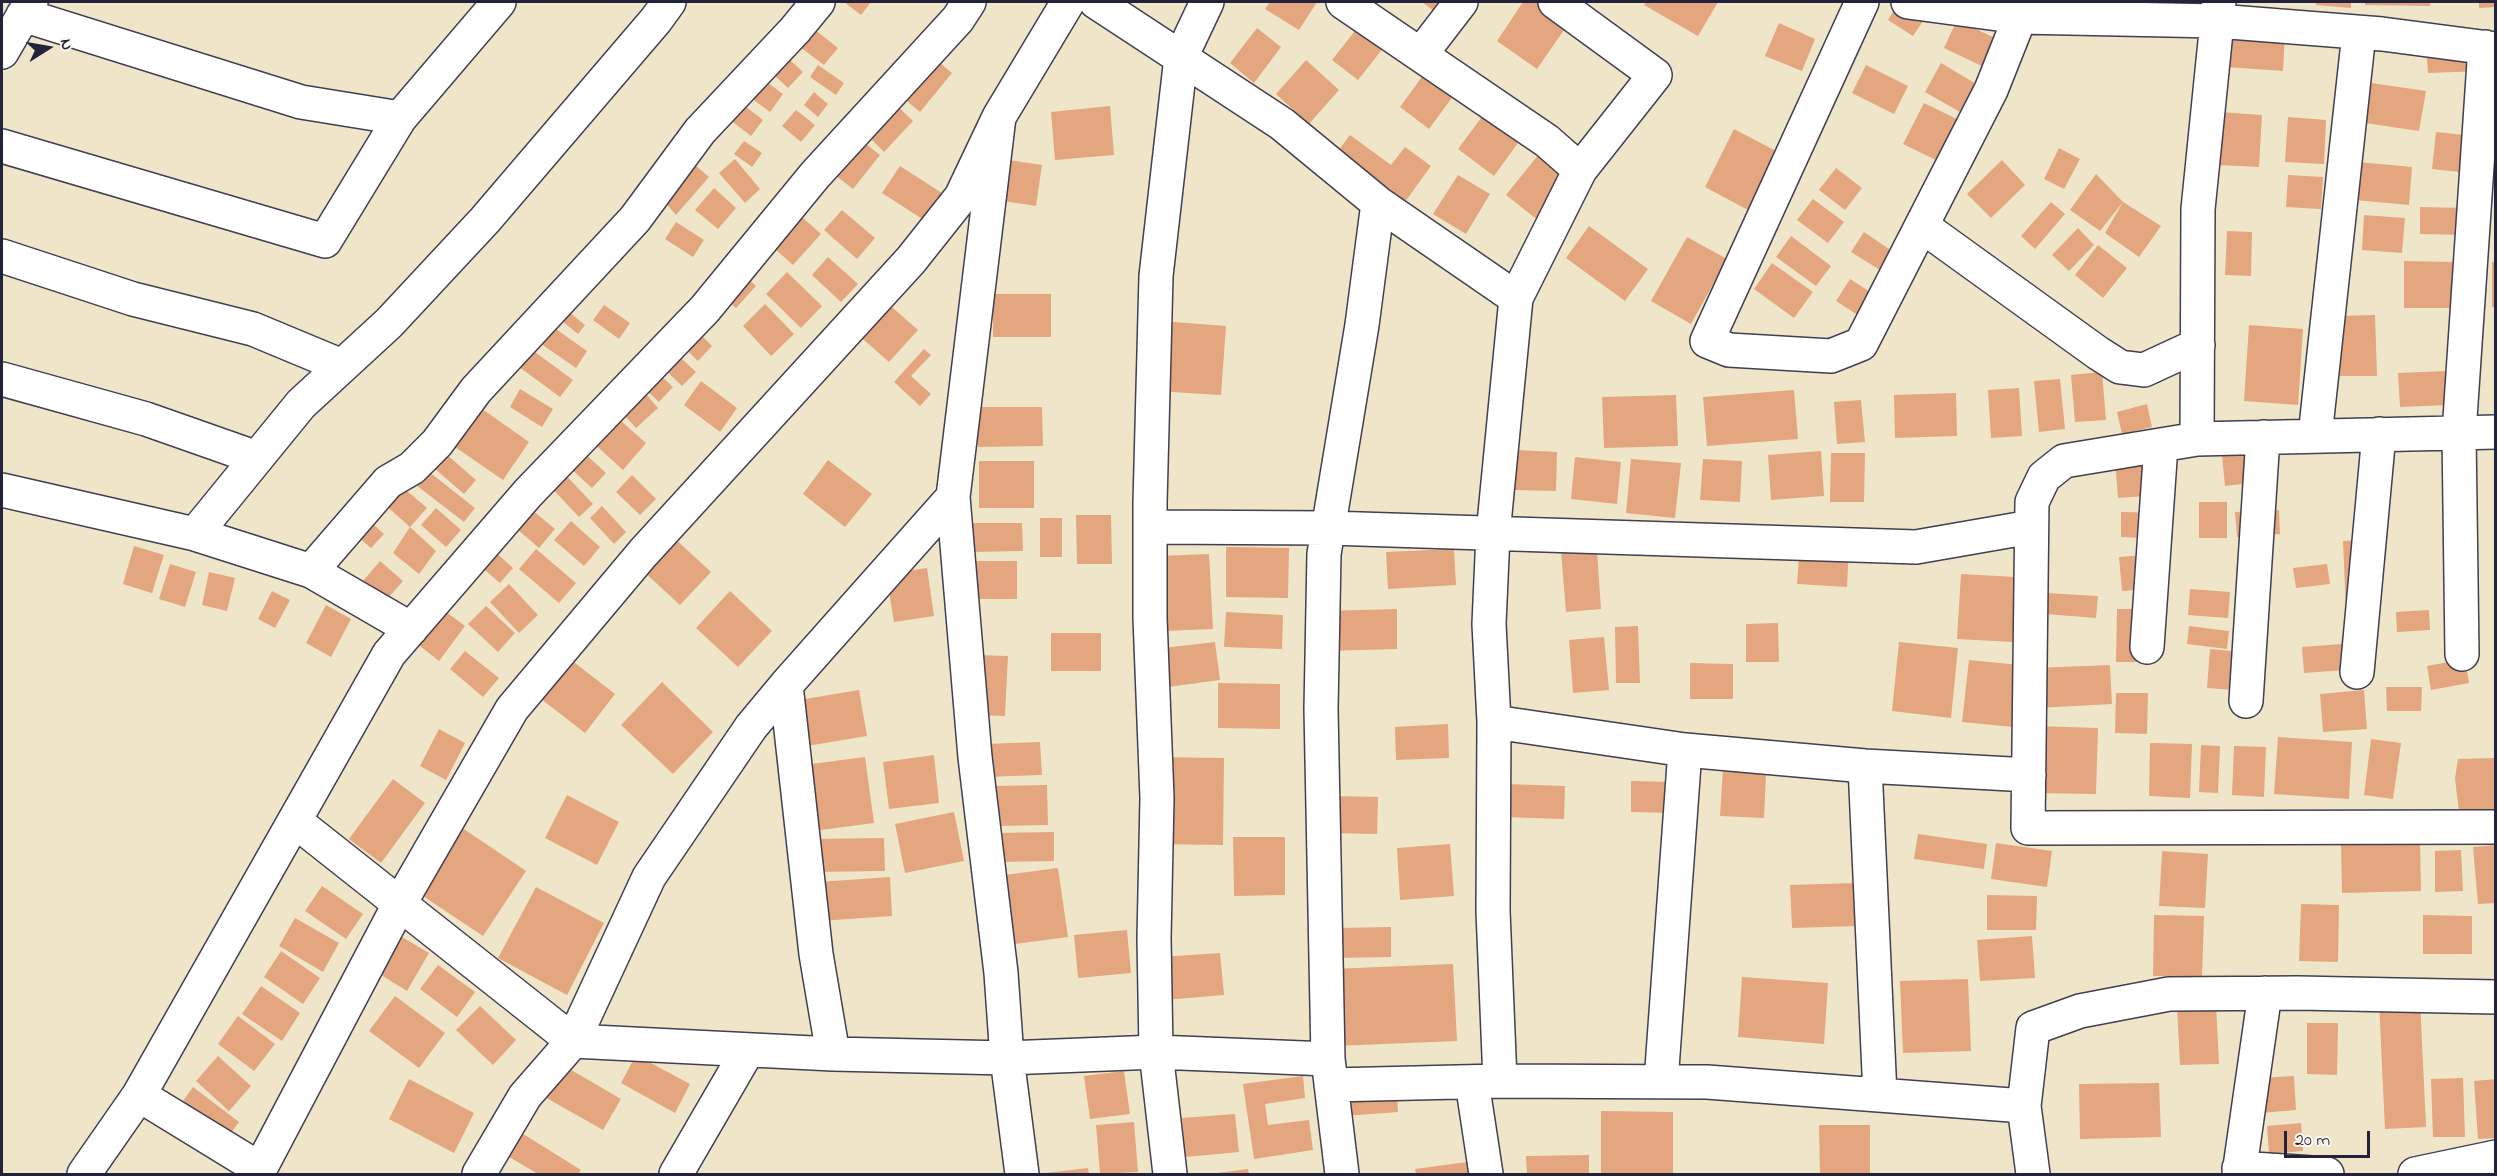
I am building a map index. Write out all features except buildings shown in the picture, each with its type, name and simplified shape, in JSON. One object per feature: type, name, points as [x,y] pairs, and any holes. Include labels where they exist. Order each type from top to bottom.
[{"type":"street","points":[[2,146],[325,241],[400,118],[500,2]]},
{"type":"street","points":[[195,534],[301,404],[389,323],[485,220],[669,2]]},
{"type":"street","points":[[311,571],[388,482],[412,468],[437,443],[476,390],[635,219],[700,130],[795,30],[818,2]]},
{"type":"street","points":[[84,1174],[140,1095],[389,654],[528,493],[705,309],[816,175],[958,19],[969,2]]},
{"type":"street","points":[[140,1095],[258,1172],[400,903],[512,709],[643,553],[911,260],[961,197],[999,117],[1068,2]]},
{"type":"street","points":[[1096,2],[1282,124],[1378,203],[1516,298]]},
{"type":"street","points":[[1170,1174],[1156,1052],[1154,938],[1157,798],[1150,618],[1150,503],[1156,276],[1181,57],[1207,2]]},
{"type":"street","points":[[1343,2],[1546,141],[1580,170]]},
{"type":"street","points":[[1421,54],[1461,2]]},
{"type":"street","points":[[1486,1174],[1494,722],[1489,624],[1493,534],[1516,298],[1580,170],[1655,75],[1555,2]]},
{"type":"street","points":[[1862,2],[1707,341],[1728,350],[1831,356],[1861,344],[1991,90],[2020,17]]},
{"type":"street","points":[[1908,2],[2020,17],[2218,11],[2359,33],[2490,48],[2459,433],[2462,654]]},
{"type":"street","points":[[2,52],[27,8],[301,102],[400,118]]},
{"type":"street","points":[[2197,439],[2198,209],[2218,11]]},
{"type":"street","points":[[2315,436],[2359,33]]},
{"type":"street","points":[[999,117],[953,497],[975,757],[1001,973],[1007,1058],[1022,1174]]},
{"type":"street","points":[[1342,1174],[1330,1072],[1321,709],[1324,554],[1362,325],[1378,203]]},
{"type":"street","points":[[1922,226],[2120,367],[2144,370],[2198,345]]},
{"type":"street","points":[[2,256],[133,299],[253,329],[342,366]]},
{"type":"street","points":[[2,380],[146,419],[257,458]]},
{"type":"street","points":[[2496,432],[2197,439],[2064,461],[2044,477],[2032,502],[2028,828],[2496,827]]},
{"type":"street","points":[[2357,672],[2379,434]]},
{"type":"street","points":[[2246,701],[2263,437]]},
{"type":"street","points":[[2147,647],[2161,445]]},
{"type":"street","points":[[2,490],[195,534],[311,571],[411,629]]},
{"type":"street","points":[[479,1174],[525,1096],[573,1041],[649,877],[751,726],[953,497]]},
{"type":"street","points":[[1151,527],[1329,528],[1916,547],[2031,527]]},
{"type":"street","points":[[786,686],[816,954],[833,1054]]},
{"type":"street","points":[[1494,722],[1685,750],[1865,766],[2029,775]]},
{"type":"street","points":[[1661,1082],[1685,750]]},
{"type":"street","points":[[1865,766],[1880,1095]]},
{"type":"street","points":[[295,821],[573,1041],[833,1054],[1007,1058],[1156,1052],[1330,1072],[1486,1081],[1707,1082],[2024,1106]]},
{"type":"street","points":[[2265,993],[2239,1171],[2327,1174]]},
{"type":"street","points":[[2033,1174],[2024,1106],[2033,1028],[2080,1011],[2169,994],[2265,993],[2496,997]]},
{"type":"street","points":[[676,1174],[748,1050]]},
{"type":"street","points":[[2415,1174],[2496,1157]]}]
